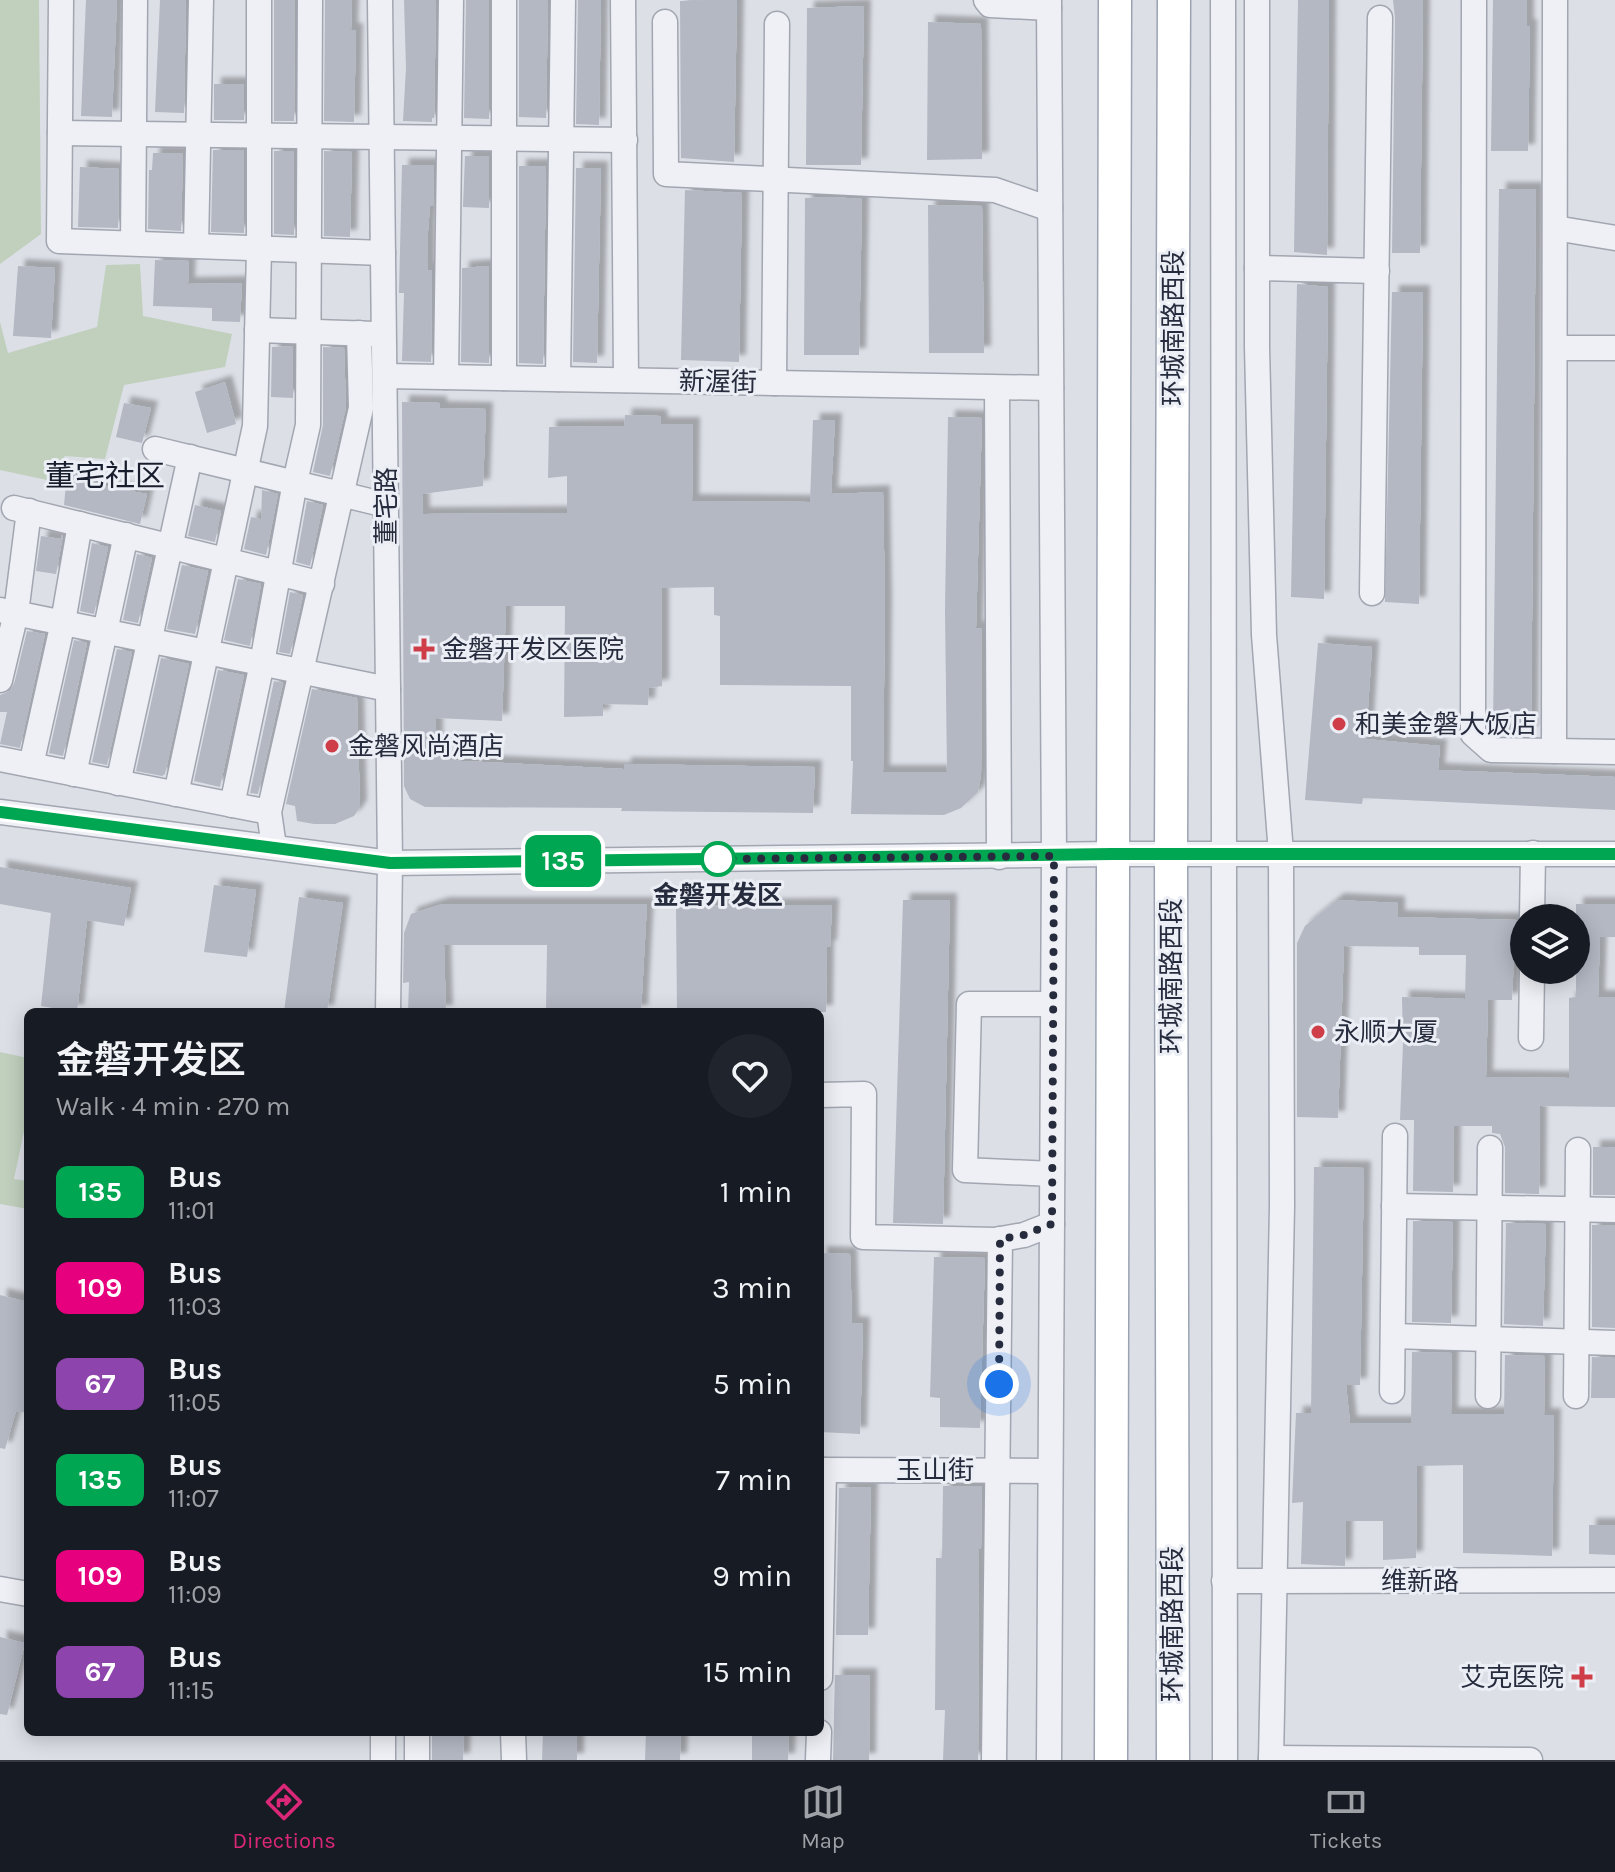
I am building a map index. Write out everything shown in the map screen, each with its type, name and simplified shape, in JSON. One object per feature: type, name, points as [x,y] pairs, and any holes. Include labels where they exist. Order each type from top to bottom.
[{"type":"main road","points":[[1111,1760],[1115,0]]},
{"type":"main road","name":"环城南路西段","points":[[1173,1760],[1171,854],[1174,0]]},
{"type":"main road","points":[[1173,83],[1196,0]]},
{"type":"street","points":[[61,0],[59,241],[383,253]]},
{"type":"street","points":[[133,243],[135,0]]},
{"type":"street","points":[[196,246],[201,0]]},
{"type":"street","points":[[176,794],[255,426],[259,0]]},
{"type":"street","points":[[232,805],[308,425],[310,0]]},
{"type":"street","name":"董宅路","points":[[380,0],[390,863],[388,1008]]},
{"type":"street","points":[[446,377],[451,0]]},
{"type":"street","points":[[504,0],[504,378]]},
{"type":"street","points":[[558,379],[563,0]]},
{"type":"street","points":[[623,0],[626,380]]},
{"type":"street","points":[[986,0],[990,5],[1049,4],[1054,856],[1049,1760]]},
{"type":"street","points":[[1223,0],[1225,1760]]},
{"type":"street","points":[[1257,0],[1257,268],[1264,635],[1281,853],[1282,1206],[1271,1759],[1530,1760]]},
{"type":"street","points":[[1474,0],[1473,734],[1491,750],[1615,752]]},
{"type":"street","points":[[1554,751],[1555,0]]},
{"type":"street","points":[[1372,593],[1380,18]]},
{"type":"street","points":[[665,22],[666,174],[995,190],[1050,209]]},
{"type":"street","points":[[774,383],[777,24]]},
{"type":"street","points":[[60,133],[625,140]]},
{"type":"street","points":[[1555,228],[1615,238]]},
{"type":"street","points":[[1257,268],[1377,271]]},
{"type":"street","points":[[257,330],[385,334]]},
{"type":"street","points":[[274,847],[269,812],[361,408],[359,333]]},
{"type":"street","points":[[1555,348],[1615,348]]},
{"type":"street","name":"新渥街","points":[[386,376],[1051,388]]},
{"type":"street","points":[[997,388],[999,857]]},
{"type":"street","points":[[155,449],[386,505]]},
{"type":"street","points":[[118,783],[190,457]]},
{"type":"street","points":[[0,680],[22,510],[322,584]]},
{"type":"street","points":[[31,765],[63,622],[80,524]]},
{"type":"street","points":[[74,774],[126,535]]},
{"type":"street","points":[[8,611],[388,689]]},
{"type":"street","points":[[0,759],[269,812]]},
{"type":"street","points":[[0,812],[390,863],[1222,853],[1615,854]]},
{"type":"street","points":[[1532,904],[1533,853]]},
{"type":"street","points":[[1531,1038],[1532,984]]},
{"type":"street","points":[[1052,1004],[969,1004],[965,1170],[1052,1174]]},
{"type":"street","points":[[824,1095],[864,1094],[863,1237],[1000,1239],[1024,1235],[1052,1224]]},
{"type":"street","points":[[1392,1391],[1395,1136]]},
{"type":"street","points":[[1488,1396],[1490,1148]]},
{"type":"street","points":[[1576,1396],[1578,1150]]},
{"type":"street","points":[[1394,1206],[1615,1210]]},
{"type":"street","points":[[994,1760],[1000,1239]]},
{"type":"street","points":[[1393,1336],[1615,1343]]},
{"type":"street","name":"玉山街","points":[[824,1470],[1050,1471]]},
{"type":"street","name":"维新路","points":[[1224,1581],[1615,1580]]},
{"type":"street","points":[[0,1589],[24,1593]]},
{"type":"street","points":[[383,1736],[383,1760]]},
{"type":"street","points":[[417,1736],[417,1760]]},
{"type":"street","points":[[513,1736],[514,1760]]},
{"type":"street","points":[[818,1760],[819,1736]]},
{"type":"green space","points":[[0,0],[39,0],[41,234],[0,264]]},
{"type":"green space","points":[[140,264],[143,316],[232,334],[225,367],[124,385],[105,459],[65,456],[47,480],[0,470],[0,322],[8,353],[97,327],[106,265]]},
{"type":"green space","points":[[0,1052],[24,1057],[24,1131],[14,1179],[24,1180],[24,1208],[0,1204]]},
{"type":"building","points":[[86,0],[117,0],[112,117],[81,116]]},
{"type":"building","points":[[160,0],[186,0],[184,113],[155,112]]},
{"type":"building","points":[[274,0],[295,0],[294,121],[274,121]]},
{"type":"building","points":[[325,0],[352,0],[351,30],[356,30],[354,122],[324,121]]},
{"type":"building","points":[[404,0],[436,0],[432,122],[403,121],[406,68]]},
{"type":"building","points":[[466,0],[489,0],[489,119],[464,118]]},
{"type":"building","points":[[519,0],[548,0],[546,118],[519,117]]},
{"type":"building","points":[[578,0],[601,0],[599,125],[576,124]]},
{"type":"building","points":[[737,0],[734,162],[681,158],[680,1]]},
{"type":"building","points":[[1298,0],[1329,0],[1327,255],[1294,252]]},
{"type":"building","points":[[1393,0],[1423,0],[1420,253],[1392,253]]},
{"type":"building","points":[[1493,0],[1527,0],[1527,26],[1530,26],[1528,151],[1491,151]]},
{"type":"building","points":[[864,6],[861,165],[806,165],[807,8]]},
{"type":"building","points":[[928,22],[981,24],[982,159],[927,160]]},
{"type":"building","points":[[214,84],[244,84],[244,120],[214,120]]},
{"type":"building","points":[[213,150],[244,150],[244,233],[211,232]]},
{"type":"building","points":[[274,151],[294,151],[294,235],[274,234]]},
{"type":"building","points":[[324,151],[352,152],[350,237],[324,236]]},
{"type":"building","points":[[153,153],[183,153],[181,231],[148,229],[149,170],[152,170]]},
{"type":"building","points":[[465,156],[489,156],[489,208],[463,207]]},
{"type":"building","points":[[402,165],[434,165],[433,206],[430,206],[428,231],[428,270],[432,270],[431,362],[402,361],[404,293],[399,293]]},
{"type":"building","points":[[519,166],[546,166],[543,364],[519,363]]},
{"type":"building","points":[[80,167],[119,169],[118,228],[78,227]]},
{"type":"building","points":[[576,168],[601,168],[597,363],[573,362]]},
{"type":"building","points":[[1499,189],[1536,189],[1531,733],[1493,732]]},
{"type":"building","points":[[685,190],[742,193],[739,362],[681,360]]},
{"type":"building","points":[[805,198],[862,199],[859,355],[804,355]]},
{"type":"building","points":[[928,205],[982,206],[984,353],[929,353]]},
{"type":"building","points":[[155,260],[189,261],[188,284],[242,283],[240,322],[212,321],[212,308],[153,306]]},
{"type":"building","points":[[18,266],[55,268],[51,338],[13,336]]},
{"type":"building","points":[[489,266],[489,363],[461,362],[462,268]]},
{"type":"building","points":[[1297,284],[1328,287],[1324,599],[1291,597]]},
{"type":"building","points":[[1392,292],[1423,292],[1419,604],[1385,602]]},
{"type":"building","points":[[293,346],[293,398],[271,397],[272,347]]},
{"type":"building","points":[[323,347],[344,348],[346,407],[330,476],[313,472],[323,425]]},
{"type":"building","points":[[225,382],[236,424],[207,433],[195,392]]},
{"type":"building","points":[[402,402],[440,403],[440,408],[486,409],[483,486],[422,494],[423,514],[567,513],[567,476],[548,478],[549,427],[624,426],[625,415],[660,416],[661,424],[693,424],[692,501],[810,502],[813,420],[835,420],[831,494],[883,492],[883,772],[947,772],[945,610],[948,417],[982,418],[976,628],[982,628],[981,775],[978,792],[961,808],[944,815],[851,814],[851,686],[720,685],[720,616],[714,615],[714,587],[662,588],[662,686],[649,688],[648,705],[603,704],[603,716],[564,717],[565,606],[506,606],[502,721],[436,718],[436,740],[444,759],[624,769],[624,764],[815,767],[813,813],[425,807],[410,799],[404,786]]},
{"type":"building","points":[[124,403],[151,408],[142,443],[116,437]]},
{"type":"building","points":[[67,473],[94,476],[93,484],[147,494],[140,524],[64,505]]},
{"type":"building","points":[[262,490],[278,494],[266,555],[244,549],[251,517],[260,519],[261,523]]},
{"type":"building","points":[[307,501],[323,505],[310,566],[296,562]]},
{"type":"building","points":[[195,505],[221,511],[215,542],[188,536]]},
{"type":"building","points":[[62,535],[56,574],[36,571],[41,536],[61,539]]},
{"type":"building","points":[[92,543],[108,547],[94,614],[80,611]]},
{"type":"building","points":[[137,554],[152,558],[138,623],[123,620]]},
{"type":"building","points":[[182,565],[208,571],[195,634],[167,629]]},
{"type":"building","points":[[238,579],[261,584],[250,646],[224,640]]},
{"type":"building","points":[[290,592],[303,595],[290,654],[279,652]]},
{"type":"building","points":[[27,631],[45,634],[20,748],[0,744],[7,712],[0,712],[0,695],[10,691],[14,684]]},
{"type":"building","points":[[74,640],[87,643],[63,756],[49,753]]},
{"type":"building","points":[[1318,643],[1372,647],[1366,739],[1440,746],[1438,770],[1615,777],[1615,810],[1363,798],[1362,804],[1305,800]]},
{"type":"building","points":[[117,649],[132,652],[107,765],[92,762]]},
{"type":"building","points":[[161,658],[189,664],[165,774],[162,776],[136,771]]},
{"type":"building","points":[[218,670],[244,675],[220,787],[194,781]]},
{"type":"building","points":[[274,681],[283,683],[258,794],[250,793]]},
{"type":"building","name":"金磐风尚酒店","points":[[312,689],[357,698],[360,807],[354,816],[335,824],[297,821],[295,806],[286,804]]},
{"type":"building","points":[[0,867],[131,888],[124,926],[87,920],[77,1008],[41,1006],[51,913],[0,904]]},
{"type":"building","points":[[214,885],[256,890],[247,957],[204,952]]},
{"type":"building","points":[[299,897],[343,903],[328,1008],[285,1008]]},
{"type":"building","points":[[903,900],[950,900],[943,1224],[893,1223]]},
{"type":"building","points":[[1337,900],[1398,903],[1398,917],[1510,920],[1512,1000],[1488,1000],[1486,1077],[1569,1078],[1569,998],[1576,997],[1576,984],[1590,984],[1590,904],[1615,904],[1615,937],[1600,937],[1598,997],[1615,997],[1615,1107],[1540,1106],[1539,1194],[1505,1193],[1505,1147],[1500,1134],[1492,1133],[1492,1126],[1454,1126],[1453,1192],[1413,1191],[1414,1120],[1400,1120],[1402,997],[1465,999],[1466,955],[1419,955],[1419,947],[1344,946],[1338,1118],[1297,1117],[1297,943],[1305,926]]},
{"type":"building","points":[[442,904],[647,904],[641,1008],[546,1008],[547,945],[444,945],[446,1008],[408,1008],[409,982],[403,983],[404,933],[411,914]]},
{"type":"building","points":[[832,905],[830,947],[827,947],[826,1012],[824,1008],[677,1008],[676,906]]},
{"type":"building","points":[[1593,1147],[1615,1147],[1615,1195],[1593,1195]]},
{"type":"building","points":[[1314,1167],[1364,1168],[1360,1385],[1346,1385],[1350,1423],[1411,1423],[1412,1352],[1452,1353],[1451,1414],[1504,1414],[1505,1355],[1545,1356],[1544,1415],[1554,1415],[1552,1556],[1463,1553],[1463,1465],[1417,1466],[1416,1558],[1383,1560],[1383,1521],[1346,1521],[1345,1566],[1301,1564],[1303,1502],[1292,1503],[1296,1413],[1311,1413]]},
{"type":"building","points":[[1413,1221],[1453,1222],[1451,1323],[1412,1322]]},
{"type":"building","points":[[1506,1223],[1546,1224],[1543,1326],[1504,1324]]},
{"type":"building","points":[[1592,1225],[1615,1225],[1615,1328],[1592,1327]]},
{"type":"building","points":[[824,1253],[850,1254],[852,1323],[863,1324],[860,1434],[824,1432]]},
{"type":"building","points":[[934,1257],[985,1258],[980,1428],[940,1427],[940,1398],[930,1397]]},
{"type":"building","points":[[0,1295],[24,1301],[24,1412],[16,1411],[5,1449],[0,1448]]},
{"type":"building","points":[[1592,1357],[1615,1358],[1615,1398],[1591,1398]]},
{"type":"building","points":[[943,1486],[982,1486],[978,1760],[943,1760],[945,1710],[935,1710],[936,1558],[942,1558]]},
{"type":"building","points":[[871,1487],[868,1635],[836,1635],[839,1488]]},
{"type":"building","points":[[1589,1525],[1615,1525],[1615,1555],[1589,1554]]},
{"type":"building","points":[[0,1637],[24,1643],[24,1647],[7,1715],[0,1714]]},
{"type":"building","points":[[835,1675],[870,1675],[869,1760],[833,1760]]},
{"type":"building","points":[[432,1736],[464,1736],[463,1760],[432,1760]]},
{"type":"building","points":[[543,1736],[577,1736],[577,1760],[542,1760]]},
{"type":"building","points":[[646,1736],[681,1736],[680,1760],[645,1760]]},
{"type":"building","points":[[752,1736],[789,1736],[788,1760],[752,1760]]},
{"type":"bus line","name":"135","points":[[0,812],[390,863],[1112,854],[1615,854]]},
{"type":"place","name":"金磐开发区医院","points":[[424,649]]},
{"type":"place","name":"和美金磐大饭店","points":[[1339,724]]},
{"type":"place","name":"金磐风尚酒店","points":[[332,746]]},
{"type":"place","name":"金磐开发区","points":[[718,859]]},
{"type":"place","name":"永顺大厦","points":[[1318,1032]]},
{"type":"place","name":"艾克医院","points":[[1582,1677]]},
{"type":"district","name":"董宅社区","points":[[105,476]]},
{"type":"route","points":[[718,859],[1054,856],[1052,1224],[1024,1235],[1000,1239],[999,1384]]}]
